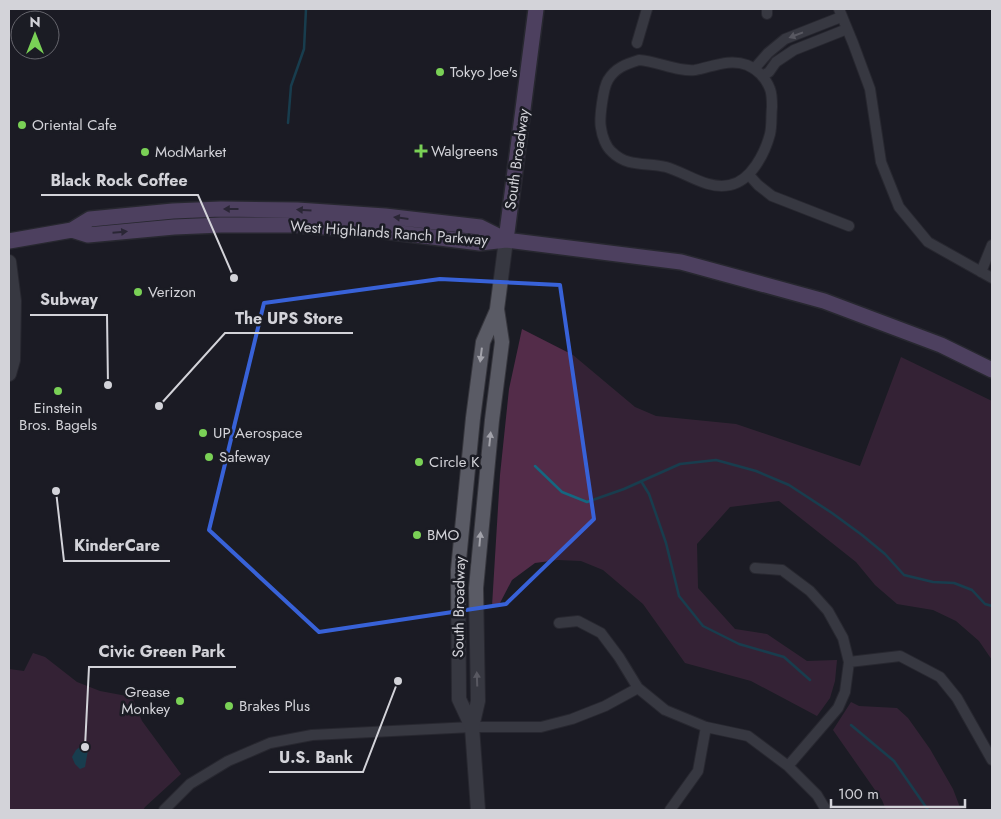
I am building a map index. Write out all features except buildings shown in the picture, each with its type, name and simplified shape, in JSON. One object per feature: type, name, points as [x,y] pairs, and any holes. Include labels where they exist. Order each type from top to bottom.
[{"type":"main road","name":"South Broadway","points":[[478,810],[472,727],[478,701],[476,588],[490,439],[502,342],[497,310],[536,9]]},
{"type":"main road","name":"West Highlands Ranch Parkway","points":[[9,241],[72,230],[88,235],[174,227],[296,225],[384,231],[480,243],[506,240],[681,262],[824,301],[942,345],[992,370]]},
{"type":"main road","points":[[9,262],[14,301],[13,360],[9,374]]},
{"type":"main road","name":"South Broadway","points":[[472,727],[459,699],[458,570],[473,418],[483,342],[497,310]]},
{"type":"street","points":[[637,43],[648,9]]},
{"type":"street","points":[[754,69],[768,52],[785,39],[840,13],[870,89],[881,162],[899,207],[928,242],[992,278]]},
{"type":"street","points":[[762,76],[769,72],[776,62],[794,50],[847,29]]},
{"type":"street","points":[[639,60],[649,61],[678,69],[693,70],[724,63],[737,63],[747,65],[762,76],[770,89],[772,103],[771,133],[757,163],[749,175],[734,184],[724,187],[712,186],[664,166],[643,165],[625,161],[611,152],[605,141],[600,126],[603,95],[607,82],[620,67],[628,63],[639,60]]},
{"type":"street","points":[[749,175],[772,196],[849,226]]},
{"type":"street","points":[[981,272],[992,245]]},
{"type":"street","points":[[756,568],[782,570],[810,591],[828,611],[843,638],[849,662],[846,692],[838,708],[788,766]]},
{"type":"street","points":[[558,623],[578,621],[600,633],[638,688],[665,710],[706,727],[748,736],[788,766],[817,795],[826,810]]},
{"type":"street","points":[[849,662],[900,656],[940,678],[957,698],[992,760]]},
{"type":"street","points":[[164,810],[190,784],[228,761],[270,743],[312,735],[472,727],[540,727],[572,719],[605,706],[638,688]]},
{"type":"street","points":[[670,810],[698,771],[706,727]]},
{"type":"highlighted area","points":[[440,279],[560,285],[594,519],[506,604],[319,632],[209,530],[264,303]]},
{"type":"shaded area","points":[[522,329],[573,355],[635,407],[656,416],[736,424],[860,466],[901,357],[992,401],[992,660],[979,641],[956,621],[933,610],[897,604],[875,585],[856,562],[779,501],[730,507],[697,544],[698,588],[735,629],[767,634],[807,661],[837,660],[835,681],[830,698],[817,716],[751,681],[685,663],[643,604],[603,570],[581,561],[558,560],[535,563],[512,580],[500,603],[492,606],[500,475],[509,389]]},
{"type":"shaded area","points":[[33,653],[45,657],[77,682],[100,691],[132,697],[142,721],[181,774],[143,810],[9,810],[9,669],[24,671]]},
{"type":"shaded area","points":[[851,702],[859,706],[897,708],[908,718],[930,749],[953,789],[961,810],[886,810],[882,800],[833,730]]},
{"type":"water","points":[[81,746],[88,750],[85,767],[80,769],[72,757]]},
{"type":"waterway","points":[[288,123],[291,86],[304,49],[306,9]]},
{"type":"waterway","points":[[535,466],[562,492],[587,502],[624,489],[680,464],[716,460],[756,471],[789,485],[832,513],[885,554],[904,575],[933,582],[954,583],[972,590],[985,604],[992,606]]},
{"type":"waterway","points":[[641,481],[649,494],[666,543],[679,596],[703,626],[739,644],[784,657],[810,680]]},
{"type":"waterway","points":[[851,725],[894,761],[928,810]]},
{"type":"place","name":"Tokyo Joe's","points":[[440,72]]},
{"type":"place","name":"Oriental Cafe","points":[[22,125]]},
{"type":"place","name":"Walgreens","points":[[421,151]]},
{"type":"place","name":"ModMarket","points":[[145,152]]},
{"type":"place","name":"Black Rock Coffee","points":[[234,278]]},
{"type":"place","name":"Verizon","points":[[138,292]]},
{"type":"place","name":"Subway","points":[[108,385]]},
{"type":"place","name":"Einstein Bros. Bagels","points":[[58,391]]},
{"type":"place","name":"The UPS Store","points":[[159,406]]},
{"type":"place","name":"UP Aerospace","points":[[203,433]]},
{"type":"place","name":"Safeway","points":[[209,457]]},
{"type":"place","name":"Circle K","points":[[419,462]]},
{"type":"place","name":"KinderCare","points":[[56,491]]},
{"type":"place","name":"BMO","points":[[417,535]]},
{"type":"place","name":"U.S. Bank","points":[[398,681]]},
{"type":"place","name":"Grease Monkey","points":[[180,701]]},
{"type":"place","name":"Brakes Plus","points":[[229,706]]},
{"type":"place","name":"Civic Green Park","points":[[85,747]]}]
